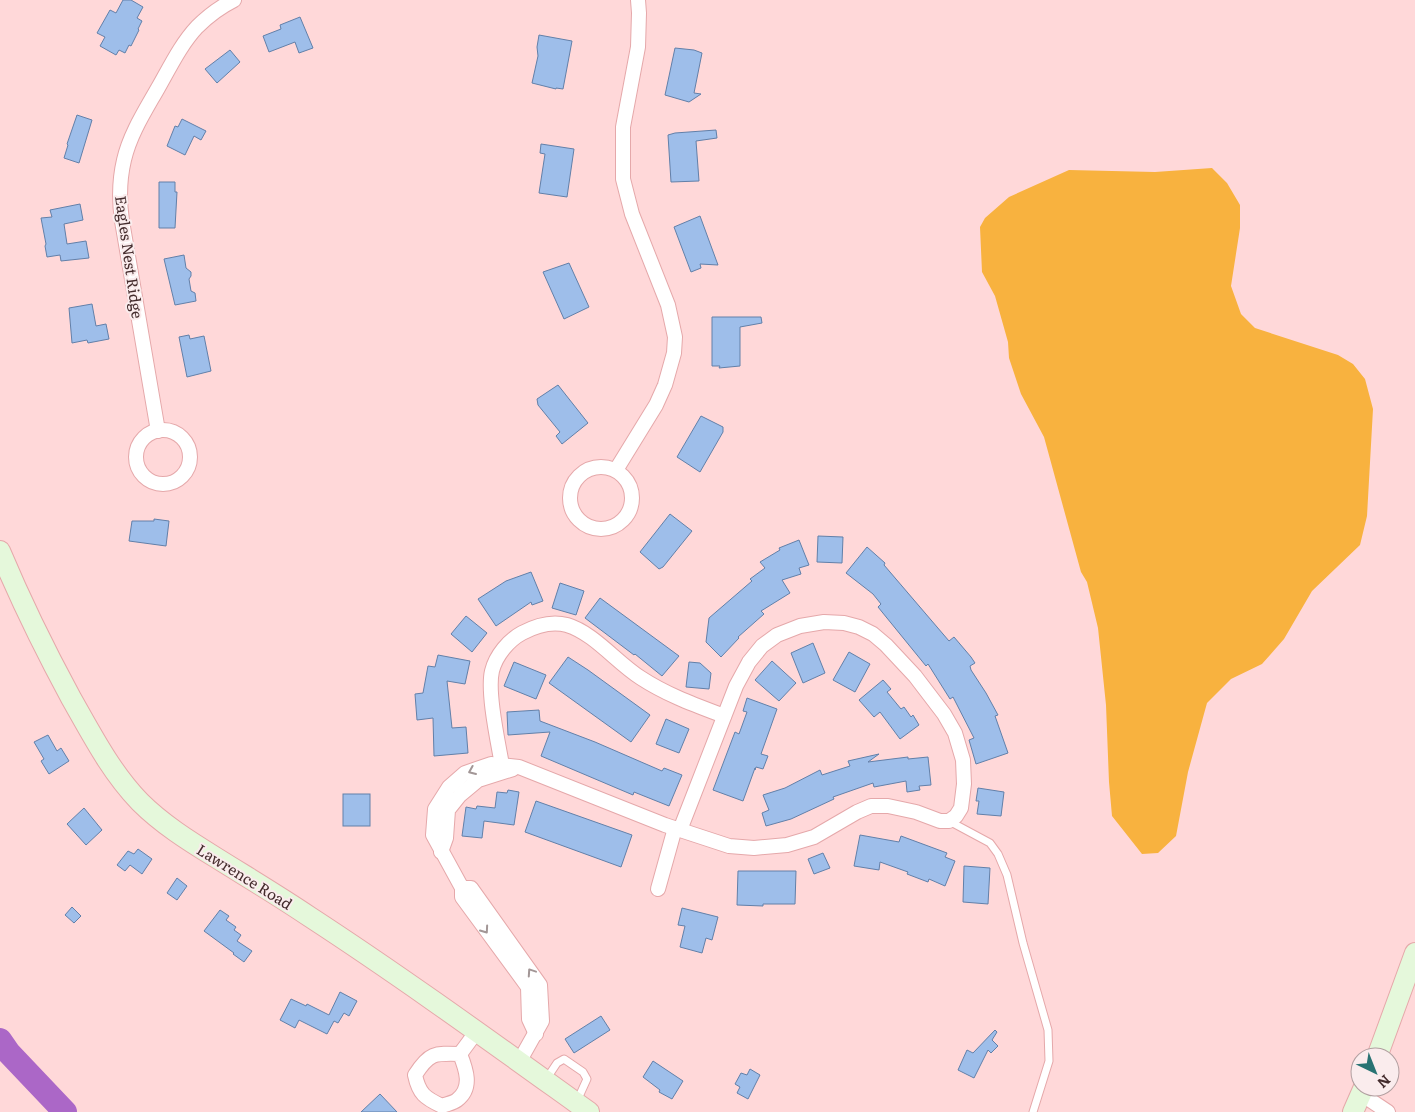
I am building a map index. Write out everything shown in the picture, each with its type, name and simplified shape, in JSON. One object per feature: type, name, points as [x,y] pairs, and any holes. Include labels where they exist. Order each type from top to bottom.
[{"type":"street","name":"Eagles Nest Ridge","points":[[158,431],[122,221],[121,175],[124,158],[137,126],[174,59],[196,28],[210,15],[234,0]]},
{"type":"street","points":[[616,470],[656,405],[671,369],[674,353],[674,337],[668,305],[632,214],[623,179],[623,127],[638,47],[638,0]]},
{"type":"street","points":[[596,467],[616,470],[623,475],[631,487],[630,512],[622,522],[610,528],[598,530],[585,526],[576,517],[570,504],[574,483],[583,472],[596,467]]},
{"type":"street","name":"Lawrence Road","points":[[0,551],[46,650],[88,728],[104,756],[141,803],[188,840],[341,937],[477,1031],[582,1107]]},
{"type":"street","points":[[519,1062],[542,1021],[540,985],[471,888],[462,888],[433,835],[435,810],[449,787],[465,773],[491,764],[519,767],[678,829],[729,846],[754,848],[787,845],[814,837],[871,806],[888,806],[916,812],[940,822],[949,822],[961,808],[964,784],[963,760],[955,733],[944,714],[915,676],[873,634],[844,623],[824,622],[800,626],[777,635],[762,646],[749,662],[736,686],[678,829],[658,889]]},
{"type":"street","points":[[502,765],[491,685],[492,671],[497,659],[515,637],[529,629],[540,626],[567,625],[583,632],[638,677],[656,688],[724,716]]},
{"type":"street","points":[[441,852],[446,838],[448,810],[460,795],[478,780],[519,767]]},
{"type":"street","points":[[1380,1047],[1415,953]]},
{"type":"street","points":[[460,1054],[477,1031]]},
{"type":"street","points":[[1360,1098],[1388,1112]]},
{"type":"lane","points":[[949,822],[990,843],[998,854],[1007,875],[1023,943],[1048,1030],[1049,1061],[1033,1112]]},
{"type":"lane","points":[[545,1081],[557,1062],[564,1059],[583,1072],[587,1079],[582,1107]]},
{"type":"shaded area","points":[[1212,168],[1227,183],[1240,205],[1240,228],[1231,286],[1241,314],[1255,328],[1338,355],[1353,364],[1365,379],[1373,409],[1367,516],[1360,545],[1312,591],[1284,639],[1262,664],[1231,679],[1207,703],[1188,772],[1176,836],[1158,853],[1142,854],[1112,816],[1106,705],[1098,628],[1087,582],[1081,572],[1044,437],[1021,394],[1009,358],[1008,342],[995,296],[982,272],[980,227],[985,218],[1009,197],[1069,170],[1155,172]]},
{"type":"building","points":[[123,0],[131,0],[143,7],[137,18],[142,21],[131,46],[129,45],[125,53],[119,50],[116,55],[100,46],[105,37],[97,33],[110,10],[116,13]]},
{"type":"building","points":[[300,17],[313,48],[299,53],[295,42],[269,52],[263,36],[281,29],[280,25]]},
{"type":"building","points":[[539,35],[572,41],[563,89],[532,83],[538,56]]},
{"type":"building","points":[[675,48],[702,53],[694,93],[701,94],[689,102],[665,95]]},
{"type":"building","points":[[230,50],[240,62],[217,83],[205,69]]},
{"type":"building","points":[[77,115],[92,120],[79,163],[64,158]]},
{"type":"building","points":[[182,119],[206,131],[201,140],[194,136],[185,155],[167,146],[175,126],[178,127]]},
{"type":"building","points":[[716,130],[717,138],[696,141],[699,181],[671,182],[668,135]]},
{"type":"building","points":[[541,144],[574,149],[567,197],[539,193],[545,154],[540,153]]},
{"type":"building","points":[[159,182],[175,182],[175,192],[177,192],[175,228],[159,228]]},
{"type":"building","points":[[80,204],[83,220],[64,224],[67,244],[86,241],[89,258],[61,261],[60,255],[47,257],[41,218],[52,217],[50,210]]},
{"type":"building","points":[[700,216],[718,265],[700,264],[701,268],[691,272],[674,227]]},
{"type":"building","points":[[184,255],[186,268],[191,272],[189,279],[191,291],[195,293],[196,301],[175,305],[164,259]]},
{"type":"building","points":[[569,263],[589,307],[564,319],[543,272]]},
{"type":"building","points":[[92,304],[96,326],[106,324],[109,339],[88,343],[87,340],[72,343],[69,308]]},
{"type":"building","points":[[712,317],[761,317],[762,323],[740,327],[740,366],[719,368],[720,366],[712,366]]},
{"type":"building","points":[[189,335],[190,339],[204,336],[211,371],[187,377],[179,337]]},
{"type":"building","points":[[558,385],[588,423],[562,444],[556,436],[560,432],[538,405],[537,399]]},
{"type":"building","points":[[701,416],[723,427],[723,432],[700,472],[677,457]]},
{"type":"building","points":[[670,514],[692,531],[663,567],[659,569],[640,552]]},
{"type":"building","points":[[154,519],[169,521],[166,546],[129,541],[132,521],[154,521]]},
{"type":"building","points":[[818,536],[843,537],[842,563],[817,562]]},
{"type":"building","points":[[799,540],[809,565],[799,568],[801,574],[782,580],[790,593],[761,611],[764,614],[738,637],[721,657],[706,642],[709,618],[752,581],[750,579],[765,568],[760,562],[780,550],[779,548]]},
{"type":"building","points":[[867,547],[885,563],[884,565],[949,641],[954,637],[971,657],[975,663],[970,666],[971,670],[998,715],[995,716],[1008,753],[976,764],[969,740],[974,738],[953,697],[950,699],[928,664],[926,666],[878,607],[881,604],[873,594],[846,573]]},
{"type":"building","points":[[531,572],[543,601],[532,605],[531,602],[496,626],[478,599],[506,581]]},
{"type":"building","points":[[560,583],[584,591],[576,615],[552,608]]},
{"type":"building","points":[[600,598],[679,656],[662,676],[585,618]]},
{"type":"building","points":[[466,616],[487,633],[472,652],[451,634]]},
{"type":"building","points":[[813,643],[825,673],[803,683],[791,653]]},
{"type":"building","points":[[849,652],[870,664],[855,692],[833,680]]},
{"type":"building","points":[[438,655],[470,661],[465,684],[447,681],[452,728],[466,727],[468,753],[434,756],[433,718],[417,720],[415,694],[423,693],[428,666],[435,667]]},
{"type":"building","points":[[568,657],[650,715],[631,742],[549,683]]},
{"type":"building","points":[[772,661],[796,683],[779,701],[755,680]]},
{"type":"building","points":[[514,662],[546,675],[536,699],[504,686]]},
{"type":"building","points":[[689,662],[700,663],[711,673],[709,689],[686,687]]},
{"type":"building","points":[[883,680],[891,689],[887,692],[901,709],[904,707],[911,717],[913,715],[919,725],[900,739],[880,712],[874,717],[859,700]]},
{"type":"building","points":[[747,698],[777,709],[761,754],[768,756],[763,769],[756,767],[755,770],[755,768],[743,801],[713,790],[735,732],[739,734],[747,712],[743,711]]},
{"type":"building","points":[[539,710],[540,721],[662,771],[664,768],[682,775],[669,806],[634,792],[633,795],[541,756],[550,732],[508,735],[507,712]]},
{"type":"building","points":[[666,719],[689,729],[679,753],[656,744]]},
{"type":"building","points":[[48,735],[57,751],[61,748],[69,761],[49,774],[41,761],[44,759],[34,742]]},
{"type":"building","points":[[879,754],[868,762],[908,757],[908,759],[928,757],[931,785],[919,786],[920,790],[907,792],[906,781],[874,787],[873,783],[833,797],[834,799],[791,819],[766,826],[762,813],[769,810],[763,795],[785,788],[820,770],[822,775],[850,766],[848,761]]},
{"type":"building","points":[[978,788],[1004,792],[1001,816],[977,814]]},
{"type":"building","points":[[508,790],[519,792],[514,825],[484,821],[482,838],[462,836],[466,807],[476,809],[477,806],[495,808],[497,792],[507,793]]},
{"type":"building","points":[[343,794],[370,794],[370,826],[343,826]]},
{"type":"building","points":[[536,801],[632,835],[621,867],[525,832]]},
{"type":"building","points":[[84,808],[102,830],[86,845],[67,824]]},
{"type":"building","points":[[860,835],[899,842],[901,836],[947,853],[945,857],[955,861],[945,886],[929,879],[928,882],[907,874],[908,872],[880,862],[879,870],[854,866]]},
{"type":"building","points":[[138,849],[152,859],[142,874],[130,865],[125,871],[117,865],[128,851],[134,854]]},
{"type":"building","points":[[823,853],[830,868],[814,874],[808,859]]},
{"type":"building","points":[[964,866],[990,868],[988,904],[963,902]]},
{"type":"building","points":[[738,871],[796,871],[795,904],[737,905]]},
{"type":"building","points":[[177,878],[187,886],[177,900],[167,893]]},
{"type":"building","points":[[72,907],[81,916],[74,923],[65,915]]},
{"type":"building","points":[[682,908],[718,917],[712,940],[706,938],[702,953],[680,947],[685,926],[678,925]]},
{"type":"building","points":[[220,910],[229,916],[226,920],[236,927],[234,930],[241,935],[237,941],[252,951],[244,962],[204,931]]},
{"type":"building","points":[[340,992],[357,1001],[349,1016],[344,1013],[338,1023],[334,1021],[327,1034],[299,1020],[295,1028],[280,1020],[291,999],[306,1006],[307,1004],[329,1015]]},
{"type":"building","points":[[601,1016],[610,1030],[574,1053],[565,1039]]},
{"type":"building","points":[[995,1030],[997,1032],[992,1040],[998,1046],[991,1053],[988,1050],[974,1078],[958,1070],[967,1050],[973,1053]]},
{"type":"building","points":[[653,1061],[683,1081],[672,1099],[659,1092],[660,1090],[643,1077]]},
{"type":"building","points":[[750,1069],[760,1075],[748,1099],[737,1093],[740,1087],[735,1084],[741,1073],[747,1075]]},
{"type":"building","points":[[380,1094],[397,1112],[361,1112]]},
{"type":"waterway","points":[[0,1040],[9,1053],[65,1112]]}]
